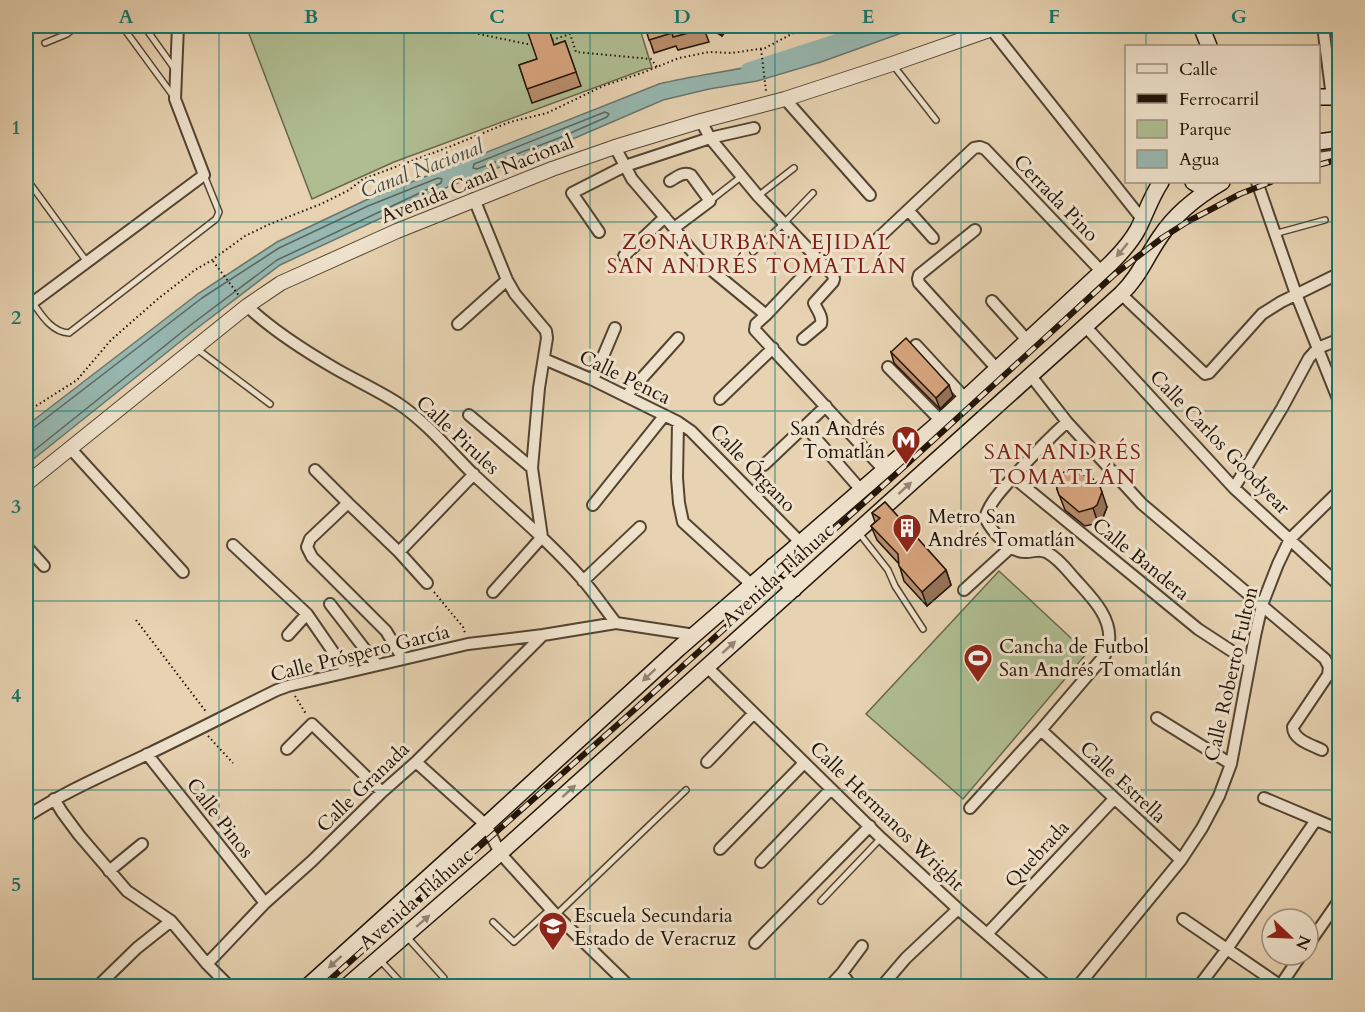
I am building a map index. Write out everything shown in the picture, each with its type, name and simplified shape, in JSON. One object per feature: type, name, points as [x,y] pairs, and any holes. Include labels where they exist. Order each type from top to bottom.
[{"type":"main road","points":[[1201,26],[1209,45]]},
{"type":"main road","points":[[1320,142],[1340,139]]},
{"type":"main road","name":"Avenida Tláhuac","points":[[308,987],[695,635],[941,421],[1028,341],[1127,246],[1160,183]]},
{"type":"main road","points":[[1195,183],[1200,186],[1216,185]]},
{"type":"main road","name":"Avenida Tláhuac","points":[[347,987],[500,853],[1120,294],[1136,278],[1152,249],[1170,224],[1187,207],[1216,185]]},
{"type":"main road","points":[[773,566],[794,589]]},
{"type":"street","points":[[29,299],[87,262],[204,175],[175,99],[178,26]]},
{"type":"street","points":[[1323,26],[1330,97]]},
{"type":"street","points":[[996,27],[1142,219]]},
{"type":"street","name":"Avenida Canal Nacional","points":[[26,484],[196,348],[244,303],[281,283],[397,231],[615,147],[700,121],[785,99],[996,27]]},
{"type":"street","points":[[785,99],[870,195]]},
{"type":"street","points":[[700,121],[710,138],[758,196],[833,275],[833,282],[814,303],[821,315],[821,324],[803,339]]},
{"type":"street","points":[[599,232],[572,193],[625,165],[710,138],[754,128]]},
{"type":"street","points":[[615,147],[632,179],[690,249],[703,263],[766,315]]},
{"type":"street","name":"Cerrada Pino","points":[[908,210],[974,148],[980,147],[985,149],[1101,272]]},
{"type":"street","points":[[1320,158],[1340,155]]},
{"type":"street","points":[[670,181],[684,173],[692,175],[710,201],[674,228]]},
{"type":"street","points":[[1257,183],[1296,294],[1340,404]]},
{"type":"street","points":[[474,200],[507,280],[515,294],[546,331],[548,338],[539,388],[532,468],[542,537],[493,591]]},
{"type":"street","points":[[872,244],[908,210],[933,238]]},
{"type":"street","points":[[624,256],[665,217]]},
{"type":"street","points":[[975,230],[918,279],[919,283],[998,369]]},
{"type":"street","points":[[818,260],[756,324],[755,330],[884,470]]},
{"type":"street","points":[[1120,294],[1205,374],[1209,373],[1262,314],[1296,294],[1340,273]]},
{"type":"street","points":[[458,324],[507,280]]},
{"type":"street","points":[[992,301],[1028,341]]},
{"type":"street","name":"Calle Pirules","points":[[244,303],[263,321],[290,340],[401,406],[423,424],[542,537],[583,581],[616,623]]},
{"type":"street","name":"Calle Carlos Goodyear","points":[[1085,326],[1234,488],[1336,583]]},
{"type":"street","points":[[593,380],[615,328]]},
{"type":"street","points":[[626,396],[678,338]]},
{"type":"street","points":[[1234,488],[1309,358],[1318,348],[1340,339]]},
{"type":"street","points":[[916,345],[965,398]]},
{"type":"street","points":[[720,399],[774,350]]},
{"type":"street","name":"Calle Penca","points":[[544,359],[593,380],[678,422],[677,478],[683,522],[752,585]]},
{"type":"street","points":[[888,367],[941,421]]},
{"type":"street","points":[[1031,375],[1067,422],[1142,504],[1325,659],[1329,667],[1328,675],[1293,727],[1296,736],[1322,750]]},
{"type":"street","points":[[764,465],[826,406]]},
{"type":"street","points":[[469,415],[532,468]]},
{"type":"street","points":[[593,505],[664,416]]},
{"type":"street","name":"Calle Órgano","points":[[678,422],[691,431],[800,542]]},
{"type":"street","points":[[970,808],[1041,730],[1104,655],[1109,643],[1108,629],[1099,606],[1060,563],[1048,553],[1040,550],[1023,552],[1010,548],[985,518],[988,509],[1002,489],[1036,451],[1067,422]]},
{"type":"street","points":[[805,426],[861,490]]},
{"type":"street","points":[[70,448],[183,572]]},
{"type":"street","points":[[315,470],[399,552],[427,584]]},
{"type":"street","points":[[399,552],[474,474]]},
{"type":"street","name":"Calle Bandera","points":[[1013,477],[1198,629],[1250,663]]},
{"type":"street","name":"Calle Roberto Fulton","points":[[1078,987],[1181,860],[1219,796],[1231,764],[1262,605],[1278,564],[1290,539],[1340,490]]},
{"type":"street","points":[[348,503],[310,539],[307,547],[312,557],[386,630],[403,659]]},
{"type":"street","points":[[583,581],[640,526]]},
{"type":"street","points":[[233,545],[307,614],[347,672]]},
{"type":"street","points":[[26,546],[44,566]]},
{"type":"street","points":[[964,590],[1010,548]]},
{"type":"street","points":[[330,604],[377,665]]},
{"type":"street","points":[[288,635],[307,614]]},
{"type":"street","name":"Calle Próspero García","points":[[26,817],[54,799],[105,773],[288,686],[468,644],[616,623],[695,635]]},
{"type":"street","name":"Calle Granada","points":[[207,964],[265,903],[416,762],[543,635]]},
{"type":"street","name":"Calle Hermanos Wright","points":[[707,667],[881,838],[1047,987]]},
{"type":"street","points":[[706,762],[754,713]]},
{"type":"street","points":[[1156,718],[1231,764]]},
{"type":"street","points":[[287,749],[312,724],[382,792]]},
{"type":"street","name":"Calle Estrella","points":[[1041,730],[1181,860]]},
{"type":"street","name":"Calle Pinos","points":[[147,754],[265,903]]},
{"type":"street","points":[[416,762],[486,825],[500,853],[553,912],[629,987]]},
{"type":"street","points":[[720,849],[804,763]]},
{"type":"street","points":[[761,862],[831,789]]},
{"type":"street","points":[[1264,798],[1340,830]]},
{"type":"street","points":[[54,799],[62,812],[127,891],[171,921],[229,987]]},
{"type":"street","name":"Quebrada","points":[[987,934],[1114,799]]},
{"type":"street","points":[[1199,987],[1316,820]]},
{"type":"street","points":[[755,943],[870,826]]},
{"type":"street","points":[[109,871],[142,844]]},
{"type":"street","points":[[1320,928],[1340,899]]},
{"type":"street","points":[[882,987],[906,958],[958,909]]},
{"type":"street","points":[[1183,919],[1280,986],[1293,967]]},
{"type":"street","points":[[99,984],[137,948],[171,921]]},
{"type":"street","points":[[830,987],[862,946]]},
{"type":"street","points":[[842,973],[851,987]]},
{"type":"lane","points":[[45,43],[67,34],[77,26]]},
{"type":"lane","points":[[123,26],[175,99]]},
{"type":"lane","points":[[144,26],[176,71]]},
{"type":"lane","points":[[892,64],[936,120]]},
{"type":"lane","points":[[758,196],[794,168]]},
{"type":"lane","points":[[29,299],[45,320],[61,333],[69,333],[216,219],[219,212],[204,175]]},
{"type":"lane","points":[[710,201],[742,176]]},
{"type":"lane","points":[[26,178],[87,262]]},
{"type":"lane","points":[[753,252],[813,193]]},
{"type":"lane","points":[[1274,234],[1325,220]]},
{"type":"lane","points":[[196,348],[270,404]]},
{"type":"lane","points":[[857,531],[888,570],[895,586],[922,629]]},
{"type":"lane","points":[[493,922],[514,942],[553,912],[686,790]]},
{"type":"lane","points":[[821,901],[881,838]]},
{"type":"lane","points":[[406,936],[444,978],[439,987]]},
{"type":"lane","points":[[379,959],[404,987]]},
{"type":"path","points":[[457,26],[479,34],[536,44]]},
{"type":"path","points":[[532,35],[538,26],[542,34]]},
{"type":"path","points":[[26,415],[77,380],[111,340],[168,291],[245,236],[321,204],[363,179],[438,152],[510,122],[547,113],[603,86],[679,58],[709,52],[732,53],[765,48],[807,26]]},
{"type":"path","points":[[544,43],[570,34],[576,52],[651,59],[657,67]]},
{"type":"path","points":[[761,49],[766,93]]},
{"type":"path","points":[[212,260],[244,303]]},
{"type":"path","points":[[427,584],[463,627],[468,644]]},
{"type":"path","points":[[136,620],[213,721]]},
{"type":"path","points":[[288,686],[312,724]]},
{"type":"path","points":[[200,728],[233,763]]},
{"type":"green space","points":[[246,26],[639,26],[652,68],[394,162],[312,199]]},
{"type":"green space","name":"Cancha de Futbol San Andrés Tomatlán","points":[[999,571],[1087,653],[963,799],[866,714]]},
{"type":"water","name":"Canal Nacional","points":[[880,26],[921,26],[821,62],[757,81],[663,100],[561,144],[450,186],[280,265],[26,465],[26,426],[199,293],[277,242],[366,200],[659,84],[771,62]]},
{"type":"building","points":[[548,26],[554,45],[565,41],[576,72],[527,89],[519,65],[537,59],[528,33]]},
{"type":"building","points":[[645,26],[703,26],[704,29],[673,37],[672,33],[649,40]]},
{"type":"building","points":[[906,338],[949,385],[936,398],[891,352]]},
{"type":"building","points":[[1064,472],[1083,475],[1099,484],[1102,492],[1097,505],[1079,512],[1059,495],[1056,476]]},
{"type":"building","name":"Metro San Andrés Tomatlán","points":[[885,502],[946,570],[922,592],[899,566],[898,554],[871,526],[880,518],[872,513]]},
{"type":"waterway","name":"Canal Nacional","points":[[747,69],[880,26]]},
{"type":"railway","points":[[1320,164],[1340,159]]},
{"type":"railway","points":[[323,986],[624,719],[1115,274],[1187,222],[1240,194],[1268,183]]},
{"type":"place","name":"San Andrés Tomatlán","points":[[906,466]]},
{"type":"place","name":"Metro San Andrés Tomatlán","points":[[907,554]]},
{"type":"place","name":"Cancha de Futbol San Andrés Tomatlán","points":[[978,684]]},
{"type":"place","name":"Escuela Secundaria Estado de Veracruz","points":[[553,952]]},
{"type":"district","name":"ZONA URBANA EJIDAL SAN ANDRÉS TOMATLÁN","points":[[757,254]]},
{"type":"district","name":"SAN ANDRÉS TOMATLÁN","points":[[1063,464]]}]
